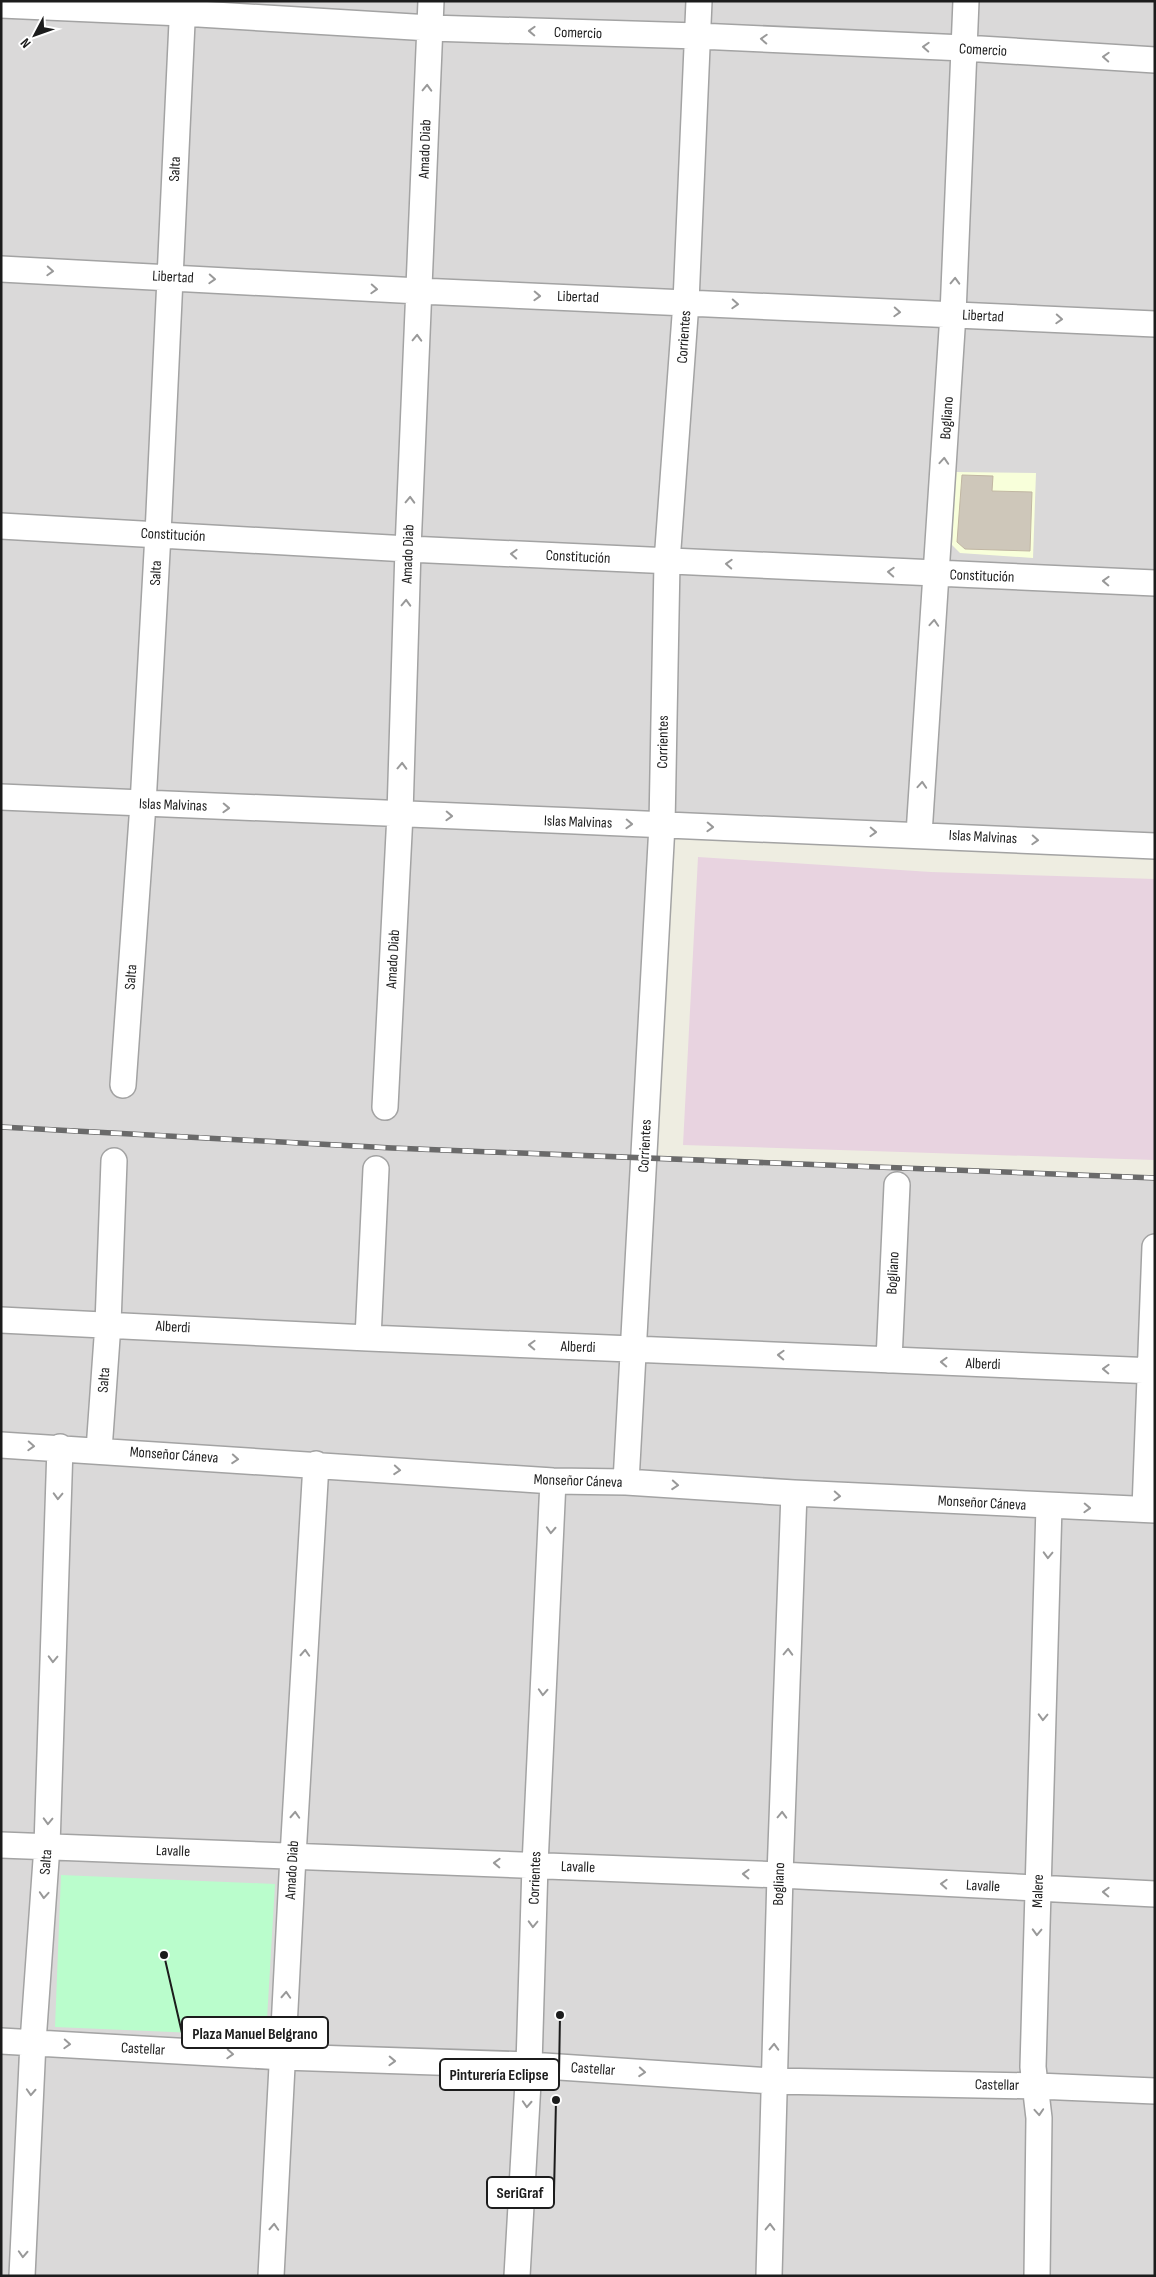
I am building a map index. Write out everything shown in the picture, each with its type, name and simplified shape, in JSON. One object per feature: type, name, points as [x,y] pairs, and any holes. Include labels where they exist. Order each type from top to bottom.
[{"type":"street","name":"Amado Diab","points":[[386,1107],[400,814],[408,549],[431,1]]},
{"type":"street","name":"Corrientes","points":[[626,1482],[662,825],[667,562],[686,302],[699,1]]},
{"type":"street","name":"Bogliano","points":[[919,834],[954,314],[966,1]]},
{"type":"street","name":"Comercio","points":[[1,5],[182,7],[430,28],[698,36],[964,48],[1155,60]]},
{"type":"street","name":"Salta","points":[[123,1084],[143,804],[158,534],[182,7]]},
{"type":"street","name":"Libertad","points":[[1,269],[419,291],[1155,324]]},
{"type":"street","name":"Constitución","points":[[1,526],[667,562],[1155,583]]},
{"type":"street","name":"Islas Malvinas","points":[[1,797],[919,834],[1155,846]]},
{"type":"street","name":"Salta","points":[[99,1450],[108,1324],[114,1161]]},
{"type":"street","points":[[368,1338],[376,1169]]},
{"type":"street","name":"Bogliano","points":[[889,1360],[897,1185]]},
{"type":"street","points":[[1150,1510],[1155,1247]]},
{"type":"street","name":"Alberdi","points":[[1,1320],[368,1338],[1153,1371]]},
{"type":"street","name":"Monseñor Cáneva","points":[[1,1445],[60,1447],[553,1481],[626,1482],[794,1493],[1150,1510]]},
{"type":"street","name":"Salta","points":[[22,2276],[33,2042],[47,1846],[60,1447]]},
{"type":"street","name":"Amado Diab","points":[[271,2276],[316,1464]]},
{"type":"street","name":"Corrientes","points":[[517,2276],[529,2065],[535,1865],[553,1481]]},
{"type":"street","name":"Bogliano","points":[[769,2276],[773,2081],[794,1493]]},
{"type":"street","name":"Malere","points":[[1037,2276],[1040,2118],[1033,2067],[1049,1506]]},
{"type":"street","name":"Lavalle","points":[[1,1845],[780,1875],[1155,1894]]},
{"type":"street","name":"Castellar","points":[[1,2041],[283,2057],[529,2065],[773,2081],[1036,2086],[1155,2091]]},
{"type":"shaded area","points":[[1,1],[1155,1],[1155,846],[662,825],[644,1158],[1155,1178],[1155,2276],[1,2276]]},
{"type":"shaded area","points":[[955,472],[1036,473],[1033,558],[960,553],[952,545]]},
{"type":"shaded area","points":[[698,857],[931,872],[1155,879],[1155,1160],[683,1145]]},
{"type":"green space","points":[[61,1875],[275,1884],[266,2036],[55,2027]]},
{"type":"building","points":[[962,475],[993,476],[992,491],[1032,492],[1030,551],[965,549],[957,542]]},
{"type":"railway","points":[[1,1127],[392,1148],[1155,1178]]},
{"type":"place","name":"Plaza Manuel Belgrano","points":[[164,1955]]},
{"type":"place","name":"Pinturería Eclipse","points":[[560,2015]]},
{"type":"place","name":"SeriGraf","points":[[556,2100]]}]
